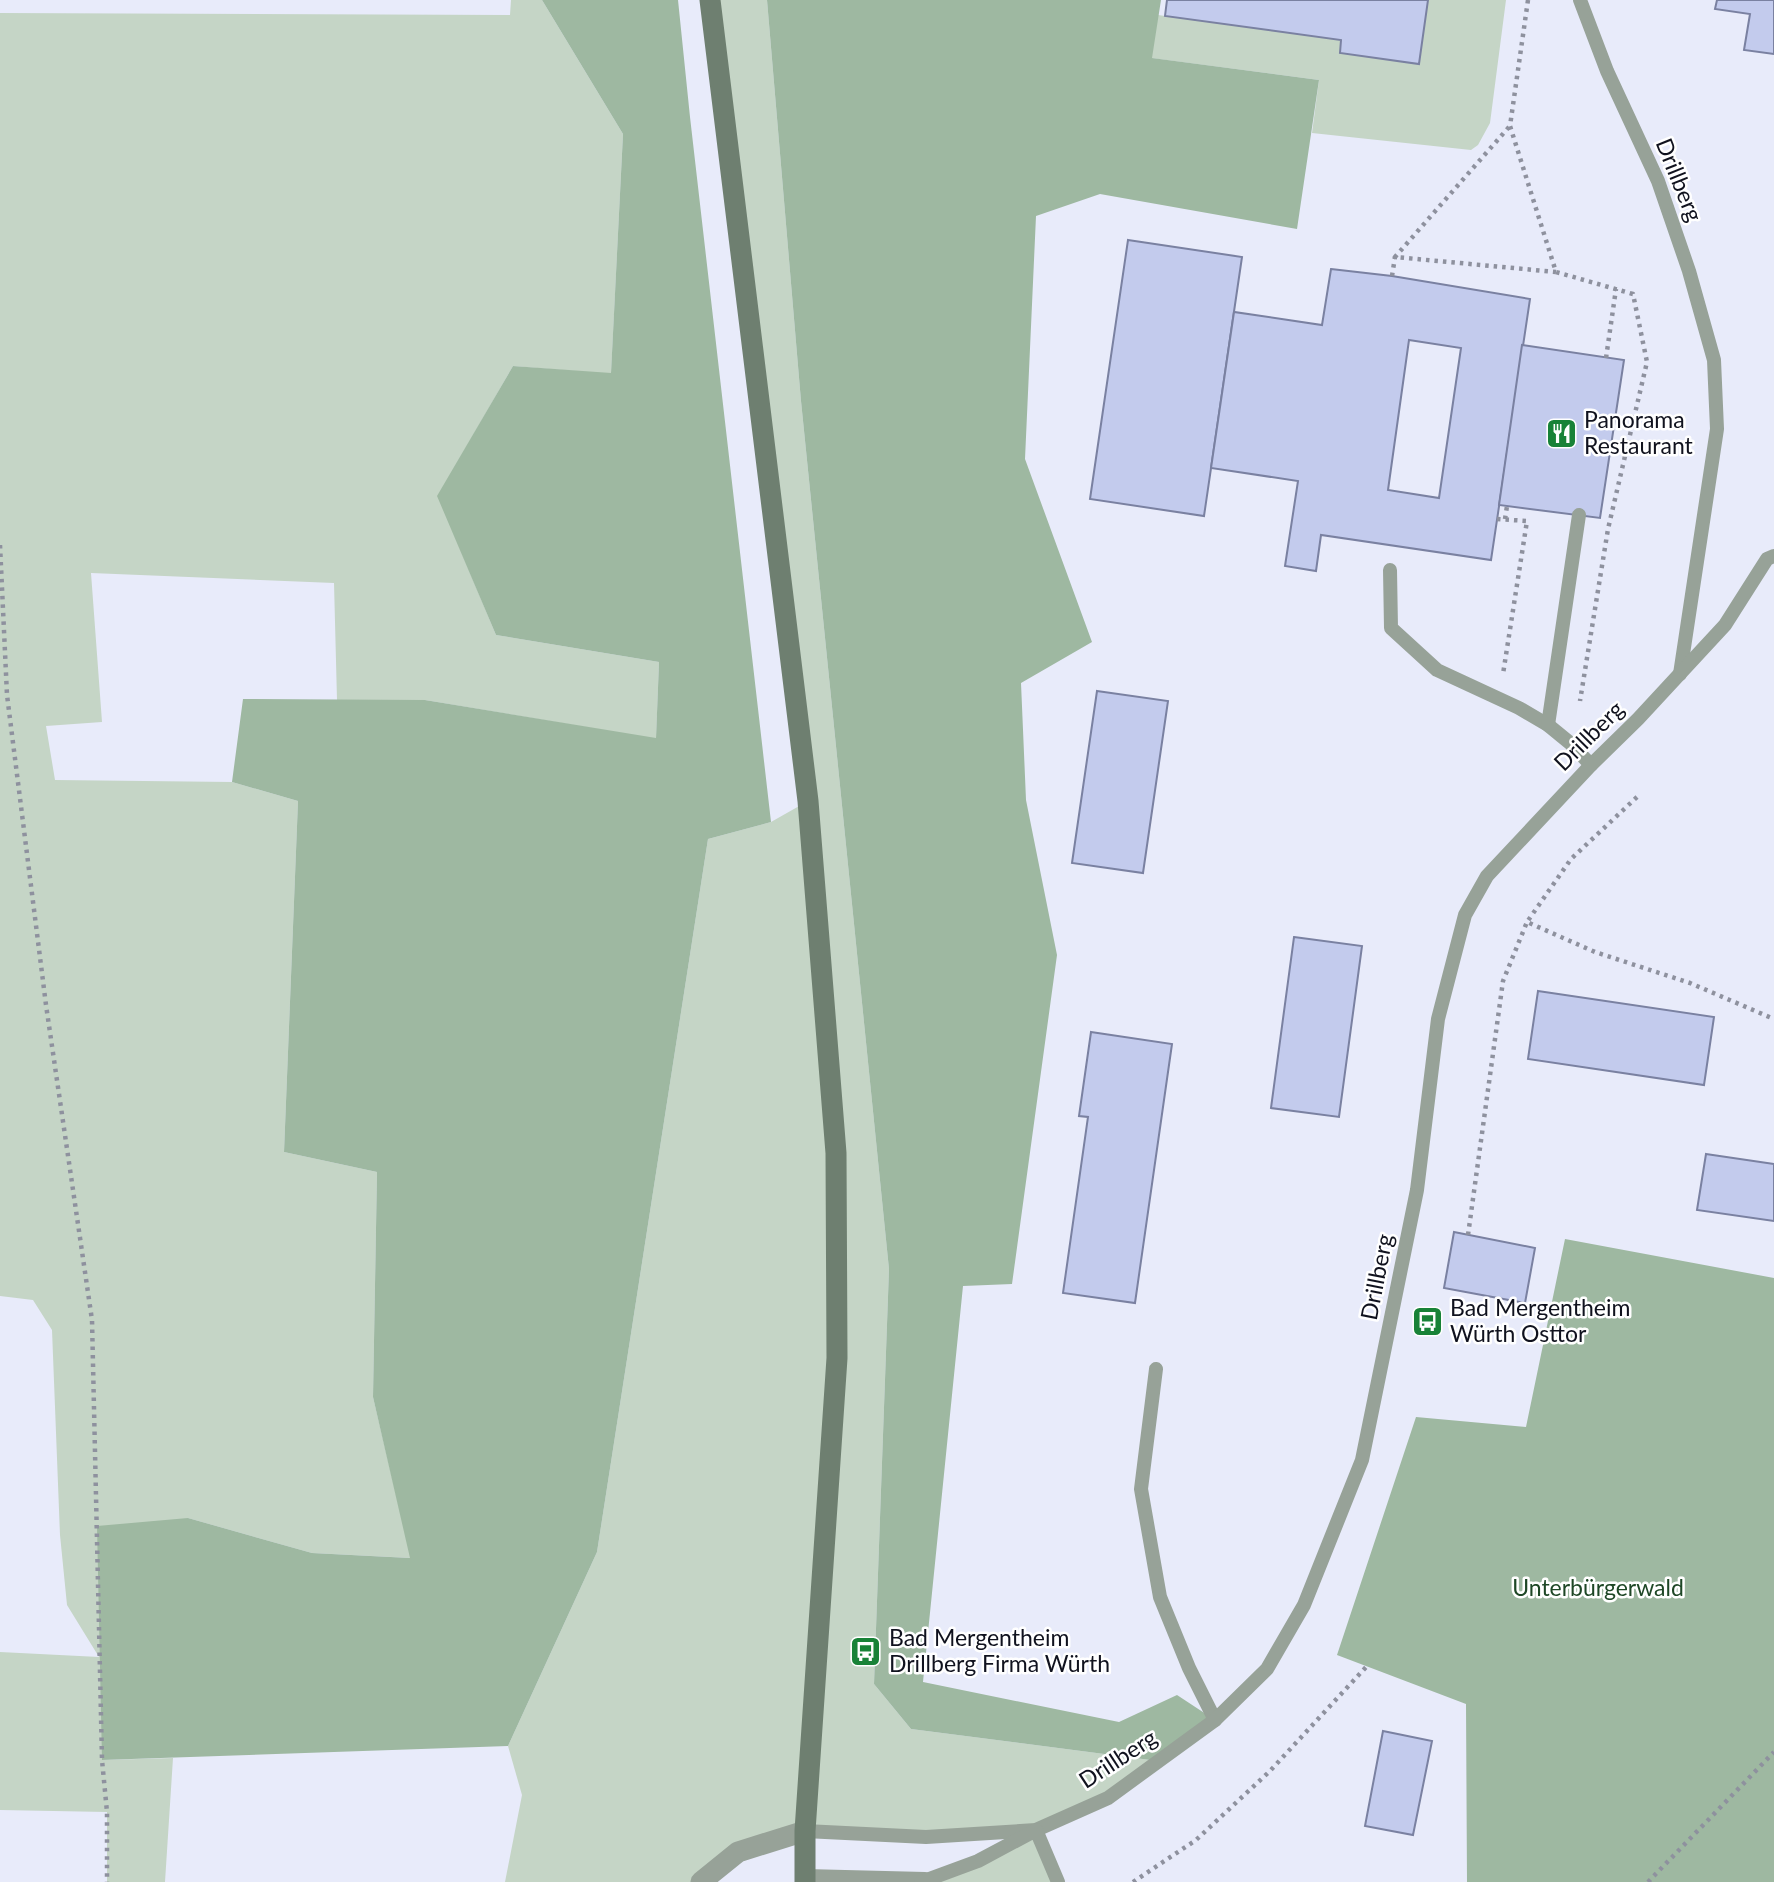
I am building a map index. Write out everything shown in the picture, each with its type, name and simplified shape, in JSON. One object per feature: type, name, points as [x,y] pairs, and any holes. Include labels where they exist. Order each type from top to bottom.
[{"type":"main road","points":[[710,0],[808,801],[836,1153],[837,1358],[805,1831],[805,1879]]},
{"type":"street","points":[[701,1882],[738,1852],[805,1831]]},
{"type":"lane","name":"Drillberg","points":[[1580,0],[1607,71],[1658,181],[1689,271],[1714,360],[1717,429],[1679,674]]},
{"type":"lane","points":[[1548,725],[1579,515]]},
{"type":"lane","name":"Drillberg","points":[[805,1831],[926,1837],[1036,1830],[1108,1798],[1215,1720],[1267,1669],[1304,1605],[1362,1460],[1417,1190],[1438,1019],[1465,915],[1487,876],[1725,625],[1767,559],[1774,556]]},
{"type":"lane","points":[[1390,570],[1391,628],[1437,670],[1519,708],[1548,725],[1591,765]]},
{"type":"lane","points":[[1156,1369],[1141,1489],[1143,1503],[1160,1597],[1189,1668],[1215,1720]]},
{"type":"lane","points":[[805,1879],[923,1881],[978,1861],[1036,1830],[1058,1882]]},
{"type":"path","points":[[1528,0],[1510,126],[1556,272]]},
{"type":"path","points":[[1392,276],[1395,257],[1510,126]]},
{"type":"path","points":[[1395,257],[1556,272],[1633,294],[1647,362],[1608,529],[1586,672],[1570,743]]},
{"type":"path","points":[[1606,358],[1616,289]]},
{"type":"path","points":[[1505,519],[1507,506]]},
{"type":"path","points":[[1497,519],[1527,521],[1502,678],[1519,708]]},
{"type":"path","points":[[0,545],[8,708],[46,1005],[92,1321],[107,1882]]},
{"type":"path","points":[[1468,1235],[1503,981],[1527,922],[1572,859],[1637,797]]},
{"type":"path","points":[[1527,922],[1595,951],[1690,983],[1774,1019]]},
{"type":"path","points":[[1133,1882],[1196,1839],[1270,1772],[1367,1666]]},
{"type":"path","points":[[1647,1882],[1774,1752]]},
{"type":"green space","points":[[511,0],[542,0],[623,134],[611,374],[513,366],[438,496],[496,635],[659,662],[656,739],[425,700],[337,700],[334,583],[91,573],[102,722],[46,726],[55,780],[232,782],[298,801],[284,1152],[377,1172],[373,1397],[411,1558],[312,1553],[188,1518],[103,1760],[173,1758],[165,1882],[107,1882],[107,1812],[0,1810],[0,1652],[99,1657],[67,1605],[60,1535],[52,1330],[33,1300],[0,1296],[0,13],[510,15]]},
{"type":"green space","points":[[542,0],[678,0],[771,822],[708,839],[597,1552],[508,1746],[102,1760],[97,1526],[188,1518],[312,1553],[410,1558],[373,1397],[377,1172],[284,1152],[298,801],[232,782],[243,699],[425,700],[656,738],[659,662],[496,635],[437,496],[513,366],[611,373],[623,134]]},
{"type":"green space","points":[[710,0],[767,0],[801,401],[889,1269],[874,1684],[911,1729],[1158,1761],[1108,1798],[1036,1830],[1058,1882],[921,1882],[1034,1831],[805,1831],[701,1882],[505,1882],[522,1795],[508,1746],[597,1552],[708,839],[771,822],[808,801]]},
{"type":"green space","points":[[767,0],[1161,0],[1152,58],[1319,80],[1297,229],[1100,194],[1036,216],[1025,459],[1092,642],[1021,683],[1026,800],[1057,955],[1012,1284],[963,1286],[923,1682],[1119,1722],[1177,1695],[1215,1720],[1158,1761],[911,1729],[874,1684],[889,1269],[801,401]]},
{"type":"green space","points":[[1428,0],[1506,0],[1490,123],[1478,145],[1471,150],[1312,133],[1319,80],[1151,58],[1158,15],[1341,40],[1340,53],[1418,64]]},
{"type":"green space","name":"Unterbürgerwald","points":[[1565,1239],[1774,1278],[1774,1882],[1467,1882],[1466,1704],[1337,1655],[1416,1417],[1526,1427]]},
{"type":"building","points":[[1167,0],[1428,0],[1419,64],[1340,53],[1341,40],[1165,16]]},
{"type":"building","points":[[1717,0],[1774,0],[1774,54],[1744,50],[1750,14],[1715,9]]},
{"type":"building","points":[[1128,240],[1242,257],[1204,516],[1090,499]]},
{"type":"building","points":[[1331,269],[1392,276],[1530,299],[1491,560],[1321,535],[1316,571],[1285,566],[1298,481],[1211,468],[1234,312],[1322,325]],"holes":[[[1409,340],[1461,348],[1439,498],[1388,490]]]},
{"type":"building","name":"Panorama Restaurant","points":[[1522,345],[1624,360],[1600,518],[1499,505]]},
{"type":"building","points":[[1097,691],[1168,701],[1143,873],[1072,863]]},
{"type":"building","points":[[1294,937],[1362,946],[1339,1117],[1271,1108]]},
{"type":"building","points":[[1538,991],[1714,1017],[1704,1085],[1528,1059]]},
{"type":"building","points":[[1091,1032],[1172,1044],[1135,1303],[1063,1293],[1088,1117],[1079,1116]]},
{"type":"building","points":[[1706,1154],[1774,1164],[1774,1221],[1697,1210]]},
{"type":"building","points":[[1454,1232],[1535,1248],[1525,1303],[1444,1288]]},
{"type":"building","points":[[1383,1731],[1432,1741],[1413,1835],[1365,1826]]},
{"type":"place","name":"Panorama Restaurant","points":[[1561,433]]},
{"type":"place","name":"Bad Mergentheim Würth Osttor","points":[[1427,1321]]},
{"type":"place","name":"Bad Mergentheim Drillberg Firma Würth","points":[[866,1651]]}]
